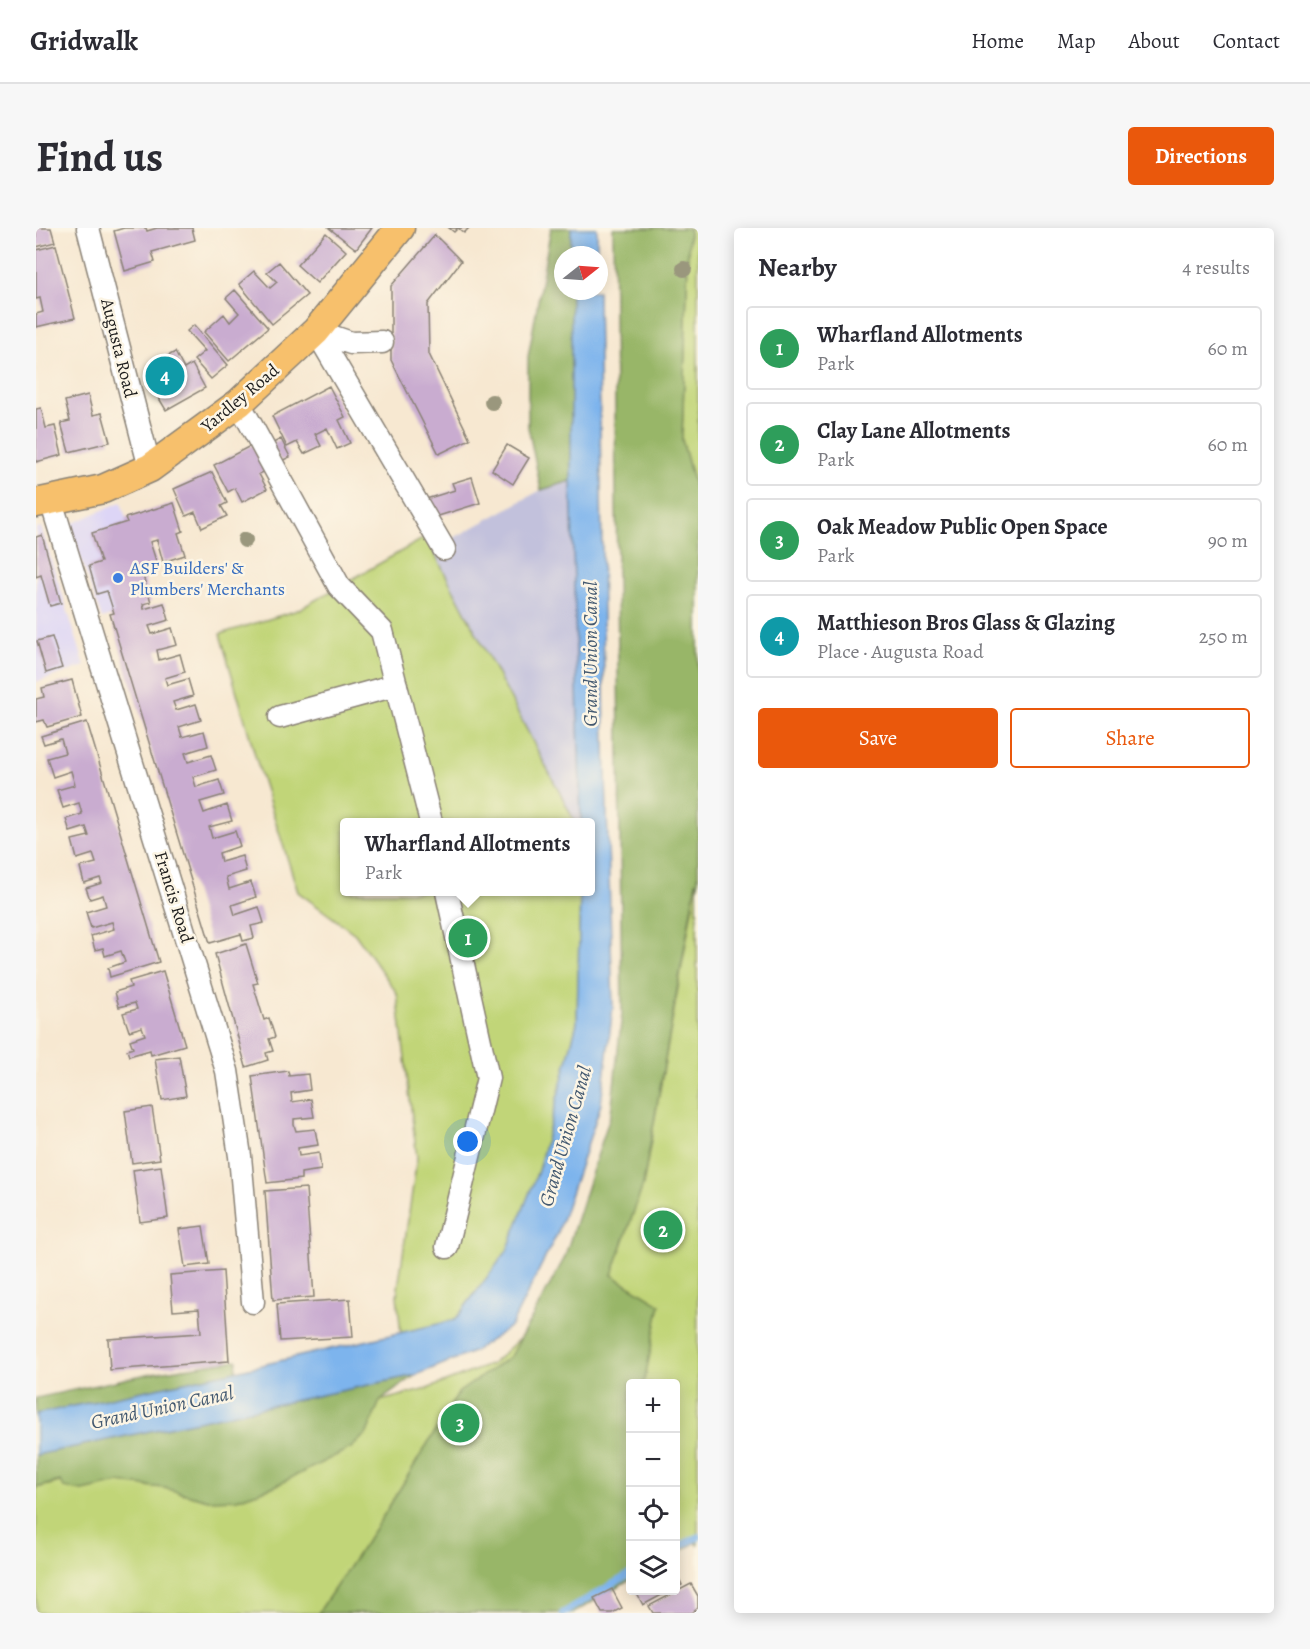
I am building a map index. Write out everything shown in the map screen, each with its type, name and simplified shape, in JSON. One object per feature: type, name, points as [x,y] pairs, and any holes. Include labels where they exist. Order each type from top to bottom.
[{"type":"main road","name":"Yardley Road","points":[[43,502],[103,489],[150,468],[238,403],[316,331],[400,228]]},
{"type":"street","name":"Augusta Road","points":[[88,228],[150,468]]},
{"type":"street","points":[[316,331],[351,344],[382,342]]},
{"type":"street","points":[[316,331],[444,549]]},
{"type":"street","points":[[238,403],[339,586],[382,631],[430,818]]},
{"type":"street","name":"Francis Road","points":[[43,502],[227,1071],[240,1156],[253,1302]]},
{"type":"street","points":[[280,717],[396,685]]},
{"type":"street","points":[[447,1247],[488,1078],[448,896]]},
{"type":"shaded area","points":[[571,481],[581,818],[573,818],[432,550],[541,490]]},
{"type":"shaded area","name":"ASF Builders' & Plumbers' Merchants","points":[[121,502],[151,601],[102,619],[69,525]]},
{"type":"shaded area","points":[[41,527],[85,666],[36,682],[36,528]]},
{"type":"green space","points":[[551,228],[571,228],[571,246],[554,246],[554,300],[571,300],[571,481],[541,490],[528,427],[528,357]]},
{"type":"green space","points":[[613,228],[689,228],[682,440],[698,499],[698,884],[696,882],[643,1185],[612,1275],[660,1304],[645,1379],[626,1379],[626,1582],[573,1613],[318,1613],[382,1518],[459,1392],[511,1356],[564,1259],[611,1113],[622,1013]]},
{"type":"green space","points":[[689,228],[698,228],[698,499],[682,440]]},
{"type":"green space","points":[[426,537],[573,818],[340,818],[340,896],[580,896],[577,1023],[538,1171],[507,1251],[455,1320],[401,1334],[397,1295],[417,1158],[397,993],[355,934],[298,892],[220,634],[298,610]]},
{"type":"green space","points":[[697,881],[698,1545],[696,1542],[680,1552],[680,1379],[626,1379],[626,1582],[573,1613],[36,1613],[36,1488],[427,1389],[492,1364],[520,1338],[535,1313],[643,1185]]},
{"type":"green space","points":[[237,1360],[236,1371],[36,1414],[36,1398],[157,1372]]},
{"type":"green space","points":[[416,1375],[380,1401],[367,1433],[351,1448],[275,1486],[237,1499],[208,1500],[164,1488],[118,1483],[83,1491],[64,1488],[61,1481],[36,1488],[36,1455]]},
{"type":"water","points":[[571,228],[597,228],[597,246],[571,246]]},
{"type":"water","name":"Grand Union Canal","points":[[571,300],[598,300],[605,744],[613,1007],[601,1104],[558,1232],[511,1326],[473,1352],[416,1375],[36,1455],[36,1414],[236,1371],[455,1320],[507,1251],[538,1171],[577,1023],[580,896],[595,896],[595,818],[581,818],[571,481]]},
{"type":"building","points":[[36,228],[51,228],[55,242],[36,247]]},
{"type":"building","points":[[124,228],[146,228],[147,231],[157,228],[192,228],[195,240],[152,252],[155,262],[125,271],[114,231]]},
{"type":"building","points":[[329,228],[372,228],[356,249]]},
{"type":"building","points":[[458,228],[469,228],[464,233]]},
{"type":"building","points":[[326,233],[346,251],[317,283],[297,265]]},
{"type":"building","points":[[435,235],[461,261],[428,304],[429,354],[470,439],[439,454],[391,360],[391,286]]},
{"type":"building","points":[[56,245],[75,318],[36,327],[36,314],[43,312],[40,298],[36,299],[36,250]]},
{"type":"building","points":[[279,262],[307,295],[272,324],[239,284],[254,271],[270,288],[277,282],[267,272]]},
{"type":"building","points":[[235,290],[268,328],[229,361],[204,332],[224,314],[230,322],[239,313],[226,298]]},
{"type":"building","points":[[194,325],[228,365],[211,379],[194,360],[205,351],[187,331]]},
{"type":"building","points":[[175,352],[184,369],[192,364],[205,388],[166,410],[154,390],[161,386],[150,366]]},
{"type":"building","points":[[329,386],[345,417],[339,420],[350,443],[337,449],[327,428],[315,434],[321,446],[304,454],[297,442],[287,447],[272,416]]},
{"type":"building","points":[[88,395],[93,415],[102,413],[110,442],[69,452],[61,423],[70,421],[65,401]]},
{"type":"building","points":[[41,408],[46,428],[55,426],[62,455],[36,462],[36,409]]},
{"type":"building","points":[[281,439],[290,457],[281,461],[271,444]]},
{"type":"building","points":[[252,445],[266,471],[259,474],[267,489],[242,502],[235,488],[228,492],[214,465]]},
{"type":"building","points":[[507,445],[529,458],[513,484],[492,470]]},
{"type":"building","points":[[212,472],[227,503],[221,506],[227,516],[202,528],[195,512],[186,516],[174,489]]},
{"type":"building","points":[[472,477],[480,503],[432,518],[426,499],[455,490],[452,483]]},
{"type":"building","points":[[174,503],[183,531],[178,533],[185,555],[163,562],[157,540],[150,542],[157,564],[141,569],[151,602],[143,604],[144,609],[164,603],[169,620],[149,626],[152,634],[172,628],[177,645],[157,650],[159,660],[180,654],[185,672],[165,678],[167,685],[188,679],[193,696],[173,702],[176,710],[196,704],[201,720],[179,727],[182,737],[204,731],[208,746],[185,753],[188,762],[211,755],[216,770],[193,777],[196,787],[219,780],[224,795],[200,802],[204,813],[227,805],[232,821],[209,827],[212,838],[235,831],[240,846],[219,853],[221,862],[242,856],[246,871],[226,877],[229,889],[251,882],[256,897],[232,905],[235,915],[259,907],[264,923],[251,926],[254,938],[243,941],[241,934],[210,943],[110,614],[114,613],[107,591],[97,594],[89,566],[101,562],[92,533],[127,522],[125,518]]},
{"type":"building","points":[[42,535],[61,603],[50,606],[41,575],[36,577],[36,537]]},
{"type":"building","points":[[52,637],[62,668],[46,673],[37,641]]},
{"type":"building","points":[[72,680],[82,717],[47,727],[44,720],[36,722],[36,699],[44,697],[42,688]]},
{"type":"building","points":[[87,722],[159,962],[110,977],[108,968],[125,962],[121,951],[105,956],[103,948],[95,950],[91,936],[114,929],[112,922],[91,928],[86,912],[106,906],[103,895],[90,899],[86,888],[102,883],[100,878],[84,883],[80,867],[96,863],[93,854],[77,859],[72,840],[89,836],[86,827],[70,832],[66,819],[82,814],[79,803],[63,808],[57,790],[75,785],[71,771],[53,777],[47,758],[65,753],[61,739],[44,744],[41,736]]},
{"type":"building","points":[[246,944],[258,983],[253,984],[264,1020],[269,1018],[275,1037],[269,1039],[273,1051],[266,1053],[268,1060],[246,1067],[215,954]]},
{"type":"building","points":[[163,971],[185,1045],[151,1055],[150,1050],[129,1056],[127,1050],[133,1048],[130,1040],[145,1035],[142,1027],[129,1031],[123,1013],[137,1009],[135,1003],[119,1007],[115,992],[131,987],[129,981]]},
{"type":"building","points":[[179,1056],[186,1096],[162,1100],[155,1059]]},
{"type":"building","points":[[288,1071],[289,1076],[308,1074],[310,1090],[291,1093],[292,1102],[311,1099],[314,1117],[294,1119],[294,1125],[296,1131],[315,1129],[318,1145],[298,1148],[299,1156],[319,1153],[321,1170],[301,1173],[301,1179],[267,1183],[252,1076]]},
{"type":"building","points":[[152,1107],[160,1159],[132,1163],[125,1111]]},
{"type":"building","points":[[161,1166],[168,1218],[140,1222],[133,1170]]},
{"type":"building","points":[[306,1188],[314,1297],[273,1300],[265,1191]]},
{"type":"building","points":[[203,1226],[209,1264],[185,1267],[179,1229]]},
{"type":"building","points":[[223,1271],[229,1361],[110,1370],[108,1339],[201,1333],[199,1309],[173,1311],[170,1275]]},
{"type":"building","points":[[350,1299],[353,1337],[280,1341],[277,1304]]},
{"type":"building","points":[[691,1584],[698,1596],[698,1608],[692,1613],[653,1613],[649,1606],[670,1595],[680,1595],[680,1590]]},
{"type":"building","points":[[612,1589],[622,1608],[612,1613],[602,1613],[594,1598]]},
{"type":"building","points":[[638,1595],[662,1595],[643,1605]]},
{"type":"waterway","points":[[680,1546],[698,1537]]},
{"type":"waterway","points":[[563,1613],[626,1576]]},
{"type":"place","name":"Matthieson Bros Glass & Glazing","points":[[165,376]]},
{"type":"place","name":"ASF Builders' & Plumbers' Merchants","points":[[118,578]]},
{"type":"place","name":"Wharfland Allotments","points":[[468,938]]},
{"type":"place","name":"Clay Lane Allotments","points":[[663,1230]]},
{"type":"place","name":"Oak Meadow Public Open Space","points":[[460,1423]]}]
